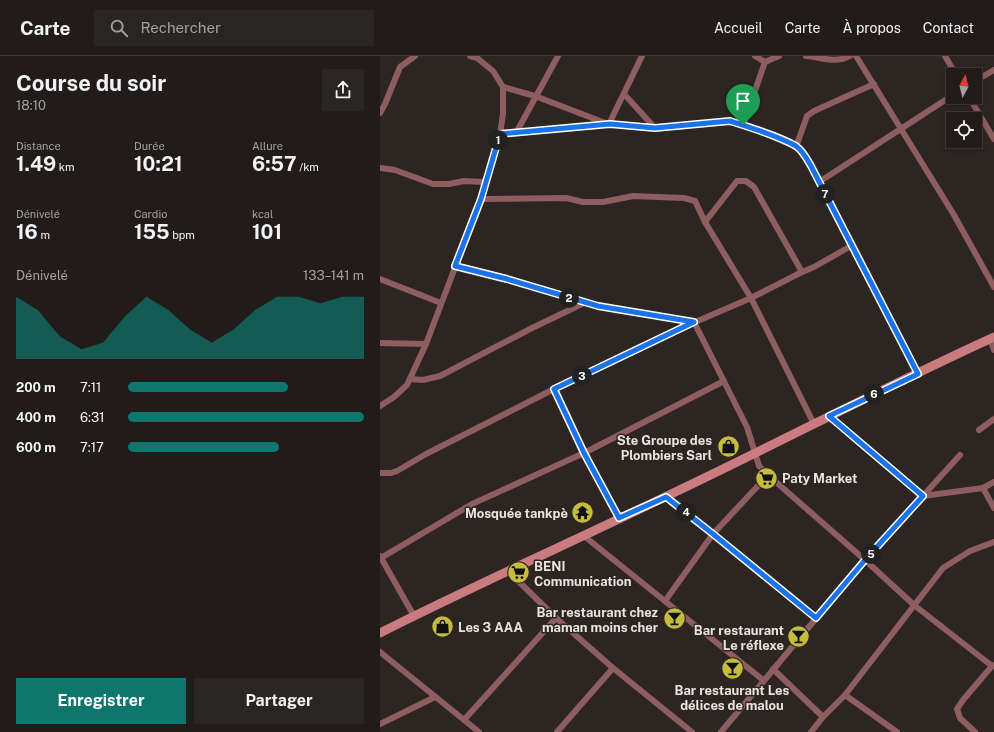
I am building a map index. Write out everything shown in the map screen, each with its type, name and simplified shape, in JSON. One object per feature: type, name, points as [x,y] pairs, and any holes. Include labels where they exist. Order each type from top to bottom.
[{"type":"main road","points":[[380,633],[619,518],[666,497],[829,416],[992,338]]},
{"type":"street","points":[[380,113],[400,67],[415,56]]},
{"type":"street","points":[[380,406],[394,397],[407,385],[426,344],[481,199],[500,134],[503,114],[503,87],[493,71],[478,57],[470,56]]},
{"type":"street","points":[[516,133],[558,56]]},
{"type":"street","points":[[610,124],[642,56]]},
{"type":"street","points":[[755,56],[765,62]]},
{"type":"street","points":[[743,125],[765,62],[778,56]]},
{"type":"street","points":[[806,56],[816,56],[831,60],[850,56]]},
{"type":"street","points":[[856,56],[963,231],[994,287]]},
{"type":"street","points":[[946,56],[952,68]]},
{"type":"street","points":[[982,77],[994,70]]},
{"type":"street","points":[[796,147],[808,116],[814,111],[874,84]]},
{"type":"street","points":[[503,87],[535,96],[610,124]]},
{"type":"street","points":[[624,94],[655,128]]},
{"type":"street","points":[[820,182],[946,100]]},
{"type":"street","points":[[973,104],[994,139]]},
{"type":"street","points":[[500,134],[610,124],[655,128],[730,121],[796,147],[803,153],[820,182],[851,246],[918,374]]},
{"type":"street","points":[[380,168],[395,170],[433,184],[449,184],[464,181],[485,182]]},
{"type":"street","points":[[705,222],[737,181],[746,181],[754,187],[802,272]]},
{"type":"street","points":[[481,199],[566,198],[583,202],[603,202],[633,196],[684,198],[694,201],[751,298],[814,424]]},
{"type":"street","points":[[380,473],[392,473],[398,471],[426,454],[554,389],[694,322],[751,298],[814,267],[851,246]]},
{"type":"street","points":[[455,266],[507,279],[584,303],[694,322]]},
{"type":"street","points":[[380,279],[441,303]]},
{"type":"street","points":[[410,379],[423,380],[440,376],[532,328],[584,303]]},
{"type":"street","points":[[694,322],[747,427],[760,466],[768,475],[914,605],[993,665],[957,709],[960,718],[975,732]]},
{"type":"street","points":[[992,338],[994,350]]},
{"type":"street","points":[[380,343],[426,344]]},
{"type":"street","points":[[414,616],[381,557],[472,504],[584,453],[724,381]]},
{"type":"street","points":[[554,389],[584,453],[619,518]]},
{"type":"street","points":[[829,416],[923,496],[983,488],[994,482]]},
{"type":"street","points":[[979,430],[994,419]]},
{"type":"street","points":[[721,732],[865,560],[960,455]]},
{"type":"street","points":[[664,601],[713,534],[768,475]]},
{"type":"street","points":[[983,488],[994,508]]},
{"type":"street","points":[[666,497],[816,618]]},
{"type":"street","points":[[584,536],[763,680]]},
{"type":"street","points":[[811,732],[823,717],[845,695],[943,568],[970,551],[994,542]]},
{"type":"street","points":[[508,571],[556,618],[612,668],[692,732]]},
{"type":"street","points":[[464,720],[556,618]]},
{"type":"street","points":[[380,652],[479,732]]},
{"type":"street","points":[[557,732],[612,668]]},
{"type":"street","points":[[773,669],[823,717]]},
{"type":"street","points":[[845,695],[896,732]]},
{"type":"street","points":[[380,724],[435,697]]},
{"type":"place","name":"Ste Groupe des Plombiers Sarl","points":[[728,447]]},
{"type":"place","name":"Paty Market","points":[[767,478]]},
{"type":"place","name":"Mosquée tankpè","points":[[583,513]]},
{"type":"place","name":"BENI Communication","points":[[519,573]]},
{"type":"place","name":"Bar restaurant chez maman moins cher","points":[[674,619]]},
{"type":"place","name":"Les 3 AAA","points":[[442,627]]},
{"type":"place","name":"Bar restaurant Le réflexe","points":[[799,637]]},
{"type":"place","name":"Bar restaurant Les délices de malou","points":[[732,668]]},
{"type":"route","points":[[730,121],[743,125],[779,139],[796,147],[803,153],[918,374],[829,416],[923,496],[865,560],[816,618],[666,497],[619,518],[584,453],[554,389],[694,322],[598,306],[507,279],[455,266],[481,199],[500,134],[610,124],[655,128],[730,121]]}]
